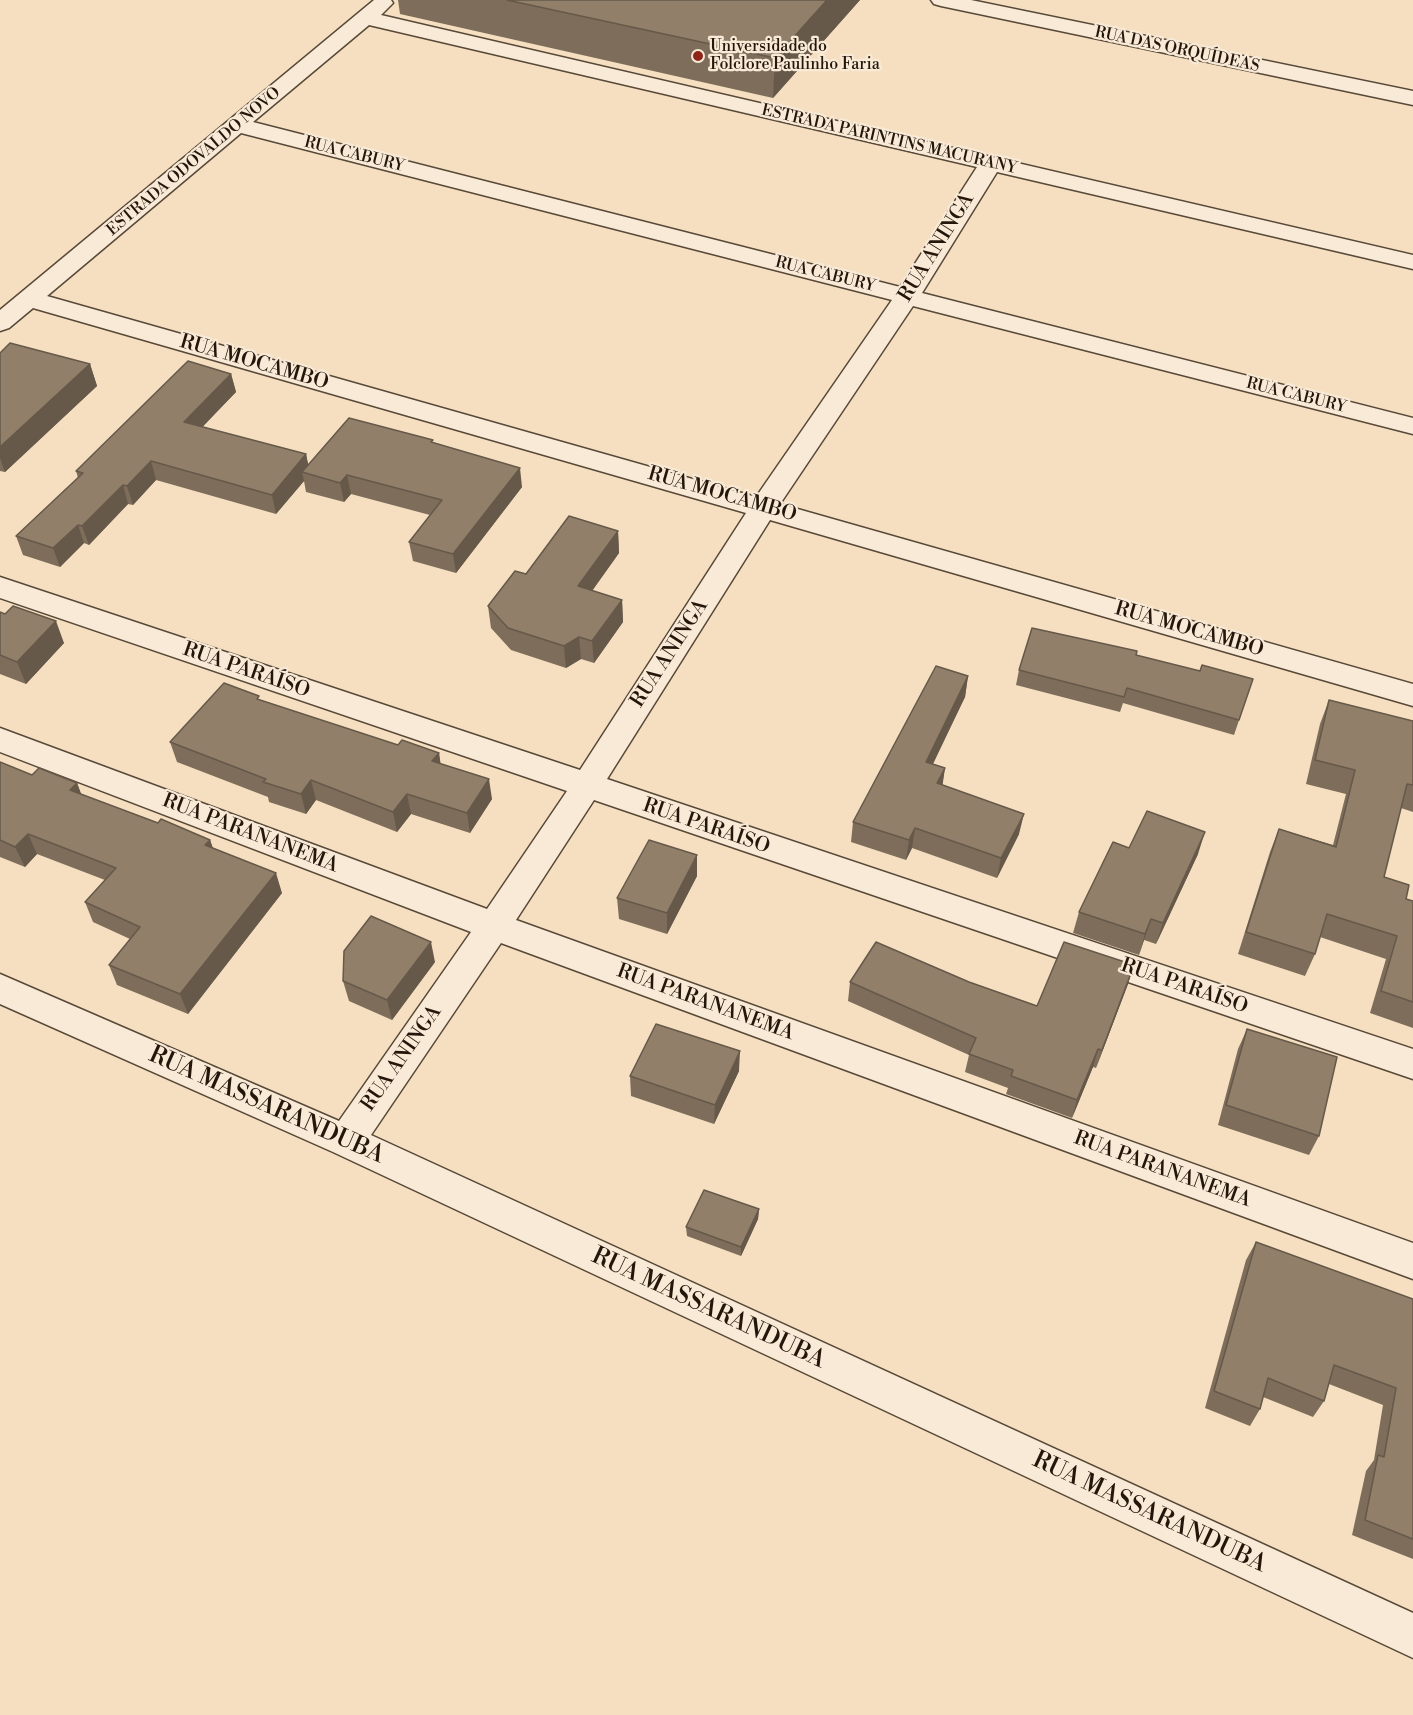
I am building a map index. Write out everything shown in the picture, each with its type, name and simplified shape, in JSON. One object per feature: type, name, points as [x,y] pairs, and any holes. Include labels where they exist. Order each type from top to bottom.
[{"type":"street","name":"ESTRADA ODOVALDO NOVO","points":[[0,323],[387,0]]},
{"type":"street","name":"RUA DAS ORQUÍDEAS","points":[[941,0],[1413,98]]},
{"type":"street","name":"ESTRADA PARINTINS MACURANY","points":[[366,18],[1413,262]]},
{"type":"street","name":"RUA CABURY","points":[[237,125],[1413,426]]},
{"type":"street","name":"RUA ANINGA","points":[[346,1141],[494,926],[586,787],[764,507],[907,296],[990,164]]},
{"type":"street","name":"RUA MOCAMBO","points":[[30,299],[764,507],[1413,695]]},
{"type":"street","name":"RUA PARAÍSO","points":[[0,587],[586,787],[1413,1064]]},
{"type":"street","name":"RUA PARANANEMA","points":[[0,740],[494,926],[1413,1261]]},
{"type":"street","name":"RUA MASSARANDUBA","points":[[0,988],[346,1141],[1413,1636]]},
{"type":"building","points":[[507,0],[827,0],[775,58]]},
{"type":"building","points":[[10,343],[90,364],[0,447],[0,353]]},
{"type":"building","points":[[188,361],[231,374],[184,422],[306,454],[272,495],[151,461],[82,526],[78,525],[53,548],[16,536],[83,473],[76,471]]},
{"type":"building","points":[[349,418],[433,440],[431,442],[520,468],[453,554],[409,542],[442,500],[347,475],[340,483],[302,472]]},
{"type":"building","points":[[569,516],[618,531],[578,586],[622,600],[592,641],[579,637],[564,646],[508,628],[488,606],[515,571],[526,574]]},
{"type":"building","points":[[13,606],[56,621],[17,662],[0,655],[0,612],[5,614]]},
{"type":"building","points":[[1032,628],[1137,651],[1136,655],[1200,671],[1202,665],[1253,679],[1239,720],[1127,688],[1124,697],[1019,670]]},
{"type":"building","points":[[936,666],[968,676],[926,762],[945,768],[937,783],[1024,814],[1001,858],[915,828],[909,840],[853,822]]},
{"type":"building","points":[[224,683],[259,696],[257,699],[398,745],[402,740],[439,753],[432,761],[489,779],[467,813],[407,794],[393,812],[311,780],[301,794],[263,782],[266,779],[170,742]]},
{"type":"building","points":[[1329,700],[1413,721],[1413,785],[1407,784],[1384,877],[1409,885],[1406,899],[1413,901],[1413,1002],[1381,991],[1397,936],[1327,914],[1315,954],[1246,932],[1279,829],[1336,847],[1355,770],[1315,760]]},
{"type":"building","points":[[0,762],[32,775],[39,768],[77,783],[70,790],[158,823],[161,819],[210,840],[205,845],[276,873],[180,994],[109,965],[140,927],[85,902],[116,868],[28,834],[15,847],[0,840]]},
{"type":"building","points":[[1147,811],[1205,832],[1163,923],[1151,919],[1145,934],[1079,912],[1113,842],[1129,848]]},
{"type":"building","points":[[649,840],[697,855],[667,913],[617,898]]},
{"type":"building","points":[[371,916],[431,942],[387,1000],[343,981],[344,951]]},
{"type":"building","points":[[876,942],[969,982],[1037,1006],[1064,942],[1134,965],[1102,1050],[1098,1049],[1077,1100],[1011,1076],[1013,1070],[969,1054],[976,1038],[850,982]]},
{"type":"building","points":[[656,1024],[740,1051],[715,1105],[630,1076]]},
{"type":"building","points":[[1247,1029],[1337,1057],[1319,1136],[1226,1105]]},
{"type":"building","points":[[704,1190],[759,1209],[741,1247],[686,1227]]},
{"type":"building","points":[[1256,1242],[1413,1299],[1413,1539],[1365,1520],[1378,1455],[1384,1457],[1396,1388],[1334,1365],[1324,1401],[1268,1378],[1260,1409],[1214,1391]]},
{"type":"place","name":"Universidade do Folclore Paulinho Faria","points":[[698,56]]}]
